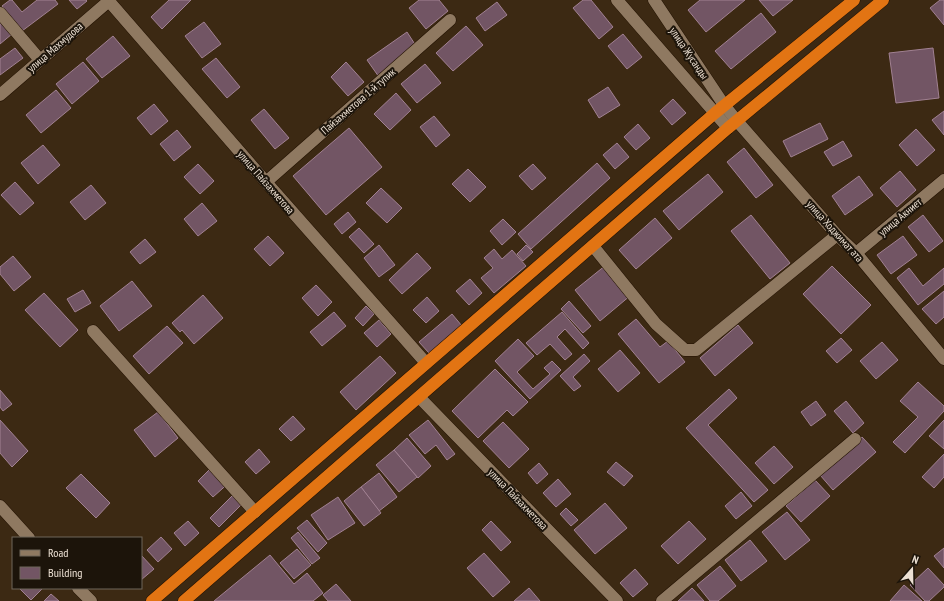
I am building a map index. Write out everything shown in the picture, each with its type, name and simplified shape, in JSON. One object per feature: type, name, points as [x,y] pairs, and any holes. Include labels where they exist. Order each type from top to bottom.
[{"type":"highway","points":[[152,601],[719,109],[854,0]]},
{"type":"highway","points":[[184,601],[732,124],[883,0]]},
{"type":"street","name":"улица Махмудова","points":[[0,95],[109,0]]},
{"type":"street","name":"улица Пайзахметова","points":[[109,0],[266,182],[426,363]]},
{"type":"street","name":"улица Ходжимат ата","points":[[618,0],[732,124],[837,235],[856,253],[944,359]]},
{"type":"street","name":"улица Жусанды","points":[[654,0],[719,109]]},
{"type":"street","points":[[0,13],[40,60]]},
{"type":"street","name":"Пайзахметова 1-й тупик","points":[[266,182],[450,20]]},
{"type":"street","name":"улица Акниет","points":[[856,253],[944,180]]},
{"type":"street","points":[[593,246],[656,324],[685,350],[696,350],[837,235]]},
{"type":"street","points":[[93,331],[255,512]]},
{"type":"street","name":"улица Пайзахметова","points":[[419,397],[617,601]]},
{"type":"street","points":[[662,601],[855,439]]},
{"type":"street","points":[[0,506],[29,537]]},
{"type":"street","points":[[79,589],[91,601]]},
{"type":"building","points":[[12,0],[22,12],[37,0],[55,0],[58,4],[22,31],[2,6]]},
{"type":"building","points":[[69,0],[86,0],[87,1],[77,9]]},
{"type":"building","points":[[169,0],[191,0],[162,29],[151,17]]},
{"type":"building","points":[[419,0],[439,0],[448,11],[426,29],[409,8]]},
{"type":"building","points":[[583,0],[591,0],[613,27],[599,39],[573,8]]},
{"type":"building","points":[[700,0],[745,0],[706,32],[688,10]]},
{"type":"building","points":[[759,0],[793,0],[773,16]]},
{"type":"building","points":[[940,0],[944,0],[944,25],[930,8]]},
{"type":"building","points":[[497,2],[507,15],[485,31],[476,18]]},
{"type":"building","points":[[761,13],[776,32],[731,69],[715,51]]},
{"type":"building","points":[[204,22],[221,44],[202,58],[185,36]]},
{"type":"building","points":[[2,23],[12,34],[0,44],[0,24]]},
{"type":"building","points":[[466,26],[483,45],[453,71],[436,53]]},
{"type":"building","points":[[407,32],[418,49],[379,77],[367,60]]},
{"type":"building","points":[[623,34],[642,57],[627,69],[608,46]]},
{"type":"building","points":[[113,36],[130,56],[102,78],[86,59]]},
{"type":"building","points":[[15,48],[23,58],[0,75],[0,59]]},
{"type":"building","points":[[933,48],[939,98],[896,103],[889,53]]},
{"type":"building","points":[[216,58],[240,87],[227,98],[202,69]]},
{"type":"building","points":[[83,62],[99,81],[72,104],[56,84]]},
{"type":"building","points":[[346,62],[364,82],[348,96],[331,77]]},
{"type":"building","points":[[425,64],[441,83],[417,103],[401,84]]},
{"type":"building","points":[[608,87],[620,105],[599,118],[588,100]]},
{"type":"building","points":[[56,90],[71,108],[41,133],[26,115]]},
{"type":"building","points":[[396,93],[411,110],[390,130],[374,114]]},
{"type":"building","points":[[673,99],[686,113],[672,125],[660,111]]},
{"type":"building","points":[[154,104],[168,121],[151,135],[137,118]]},
{"type":"building","points":[[264,109],[289,138],[275,149],[251,120]]},
{"type":"building","points":[[944,111],[944,135],[932,120]]},
{"type":"building","points":[[434,116],[450,135],[436,147],[420,127]]},
{"type":"building","points":[[820,123],[828,139],[791,157],[783,141]]},
{"type":"building","points":[[638,124],[650,138],[636,150],[624,137]]},
{"type":"building","points":[[349,128],[382,167],[326,215],[293,176]]},
{"type":"building","points":[[916,129],[935,150],[917,166],[899,145]]},
{"type":"building","points":[[177,130],[191,147],[174,161],[160,144]]},
{"type":"building","points":[[843,141],[852,156],[833,166],[824,152]]},
{"type":"building","points":[[617,143],[629,157],[615,169],[603,155]]},
{"type":"building","points":[[43,145],[60,165],[38,184],[21,163]]},
{"type":"building","points":[[744,148],[773,185],[756,198],[727,162]]},
{"type":"building","points":[[597,163],[610,178],[531,249],[518,234]]},
{"type":"building","points":[[198,164],[214,181],[200,194],[184,177]]},
{"type":"building","points":[[533,164],[546,178],[532,190],[519,176]]},
{"type":"building","points":[[468,169],[486,187],[470,202],[452,184]]},
{"type":"building","points":[[900,171],[916,190],[897,207],[880,188]]},
{"type":"building","points":[[708,174],[723,192],[679,230],[663,211]]},
{"type":"building","points":[[859,176],[873,195],[845,215],[832,196]]},
{"type":"building","points":[[15,182],[34,203],[20,215],[1,195]]},
{"type":"building","points":[[91,185],[106,203],[85,220],[70,202]]},
{"type":"building","points":[[381,188],[402,208],[387,223],[366,203]]},
{"type":"building","points":[[202,203],[217,221],[198,236],[184,219]]},
{"type":"building","points":[[348,212],[356,222],[342,234],[334,224]]},
{"type":"building","points":[[751,215],[790,263],[770,279],[731,231]]},
{"type":"building","points":[[923,215],[943,241],[929,252],[908,227]]},
{"type":"building","points":[[655,218],[672,238],[636,269],[619,250]]},
{"type":"building","points":[[503,219],[516,232],[502,245],[490,231]]},
{"type":"building","points":[[359,228],[374,244],[364,253],[349,237]]},
{"type":"building","points":[[268,236],[284,253],[270,266],[254,249]]},
{"type":"building","points":[[903,236],[917,255],[891,274],[877,255]]},
{"type":"building","points":[[145,239],[156,252],[140,264],[130,252]]},
{"type":"building","points":[[379,245],[395,265],[379,277],[364,258]]},
{"type":"building","points":[[526,245],[533,252],[523,261],[517,254]]},
{"type":"building","points":[[494,249],[502,259],[512,250],[526,266],[494,293],[481,278],[493,268],[484,258]]},
{"type":"building","points":[[417,253],[431,268],[402,294],[389,280]]},
{"type":"building","points":[[13,256],[31,277],[14,291],[0,274],[0,267]]},
{"type":"building","points":[[606,265],[631,295],[600,321],[575,290]]},
{"type":"building","points":[[832,266],[871,305],[841,334],[803,294]]},
{"type":"building","points":[[909,268],[923,286],[944,268],[944,284],[918,305],[897,278]]},
{"type":"building","points":[[470,279],[482,293],[469,305],[456,291]]},
{"type":"building","points":[[132,281],[152,306],[119,331],[100,306]]},
{"type":"building","points":[[316,285],[332,302],[318,316],[302,298]]},
{"type":"building","points":[[83,290],[91,303],[75,312],[67,299]]},
{"type":"building","points":[[944,291],[944,317],[936,324],[922,309]]},
{"type":"building","points":[[44,293],[78,330],[60,347],[25,310]]},
{"type":"building","points":[[203,295],[223,318],[194,344],[182,330],[180,332],[172,323]]},
{"type":"building","points":[[427,297],[439,311],[426,323],[413,310]]},
{"type":"building","points":[[569,301],[591,326],[583,333],[561,309]]},
{"type":"building","points":[[366,306],[374,314],[363,326],[355,318]]},
{"type":"building","points":[[334,312],[346,326],[322,346],[310,332]]},
{"type":"building","points":[[562,312],[589,343],[583,349],[565,329],[557,337],[572,354],[565,360],[550,344],[537,355],[526,343]]},
{"type":"building","points":[[452,314],[462,326],[429,353],[419,342]]},
{"type":"building","points":[[636,319],[660,347],[668,341],[685,362],[659,383],[618,334]]},
{"type":"building","points":[[379,320],[391,334],[377,347],[364,333]]},
{"type":"building","points":[[738,325],[753,343],[715,376],[700,358]]},
{"type":"building","points":[[167,326],[183,343],[149,374],[133,356]]},
{"type":"building","points":[[841,338],[852,350],[837,363],[826,351]]},
{"type":"building","points":[[518,339],[534,356],[517,372],[533,389],[550,374],[544,368],[552,361],[561,370],[530,399],[495,361]]},
{"type":"building","points":[[882,342],[898,360],[876,379],[860,361]]},
{"type":"building","points":[[620,350],[640,373],[618,392],[598,369]]},
{"type":"building","points":[[584,354],[590,361],[573,377],[581,386],[574,391],[560,376]]},
{"type":"building","points":[[380,356],[396,373],[356,410],[340,392]]},
{"type":"building","points":[[495,369],[528,402],[513,416],[507,410],[478,438],[452,411]]},
{"type":"building","points":[[918,382],[944,406],[944,411],[905,453],[893,442],[918,417],[900,401]]},
{"type":"building","points":[[729,389],[737,398],[708,425],[768,490],[754,502],[686,428]]},
{"type":"building","points":[[0,390],[12,404],[3,411],[0,407]]},
{"type":"building","points":[[816,401],[826,415],[811,426],[801,412]]},
{"type":"building","points":[[846,401],[864,423],[853,433],[834,411]]},
{"type":"building","points":[[158,412],[178,438],[155,457],[134,430]]},
{"type":"building","points":[[293,416],[305,429],[291,441],[279,429]]},
{"type":"building","points":[[0,420],[28,451],[12,467],[0,453]]},
{"type":"building","points":[[428,420],[455,454],[447,460],[436,445],[425,454],[409,435]]},
{"type":"building","points":[[944,420],[944,449],[929,436]]},
{"type":"building","points":[[503,422],[529,449],[509,468],[483,441]]},
{"type":"building","points":[[862,437],[876,452],[833,490],[820,475]]},
{"type":"building","points":[[407,438],[431,466],[418,478],[394,450]]},
{"type":"building","points":[[774,446],[793,467],[774,484],[755,463]]},
{"type":"building","points":[[259,449],[270,462],[256,474],[245,462]]},
{"type":"building","points":[[394,450],[417,477],[399,492],[376,465]]},
{"type":"building","points":[[944,454],[944,477],[934,488],[922,477]]},
{"type":"building","points":[[616,462],[633,476],[624,486],[607,472]]},
{"type":"building","points":[[216,463],[232,480],[213,497],[198,481]]},
{"type":"building","points":[[539,463],[548,474],[537,484],[528,473]]},
{"type":"building","points":[[379,473],[397,497],[379,511],[361,487]]},
{"type":"building","points":[[81,474],[110,503],[96,518],[66,488]]},
{"type":"building","points":[[558,479],[571,494],[556,507],[543,493]]},
{"type":"building","points":[[815,480],[830,496],[801,522],[786,506]]},
{"type":"building","points":[[361,487],[381,513],[364,526],[344,501]]},
{"type":"building","points":[[741,492],[752,506],[736,519],[725,506]]},
{"type":"building","points":[[232,496],[241,505],[219,527],[210,518]]},
{"type":"building","points":[[338,497],[355,523],[328,540],[311,515]]},
{"type":"building","points":[[605,503],[627,528],[595,554],[574,530]]},
{"type":"building","points":[[566,508],[578,520],[571,526],[560,514]]},
{"type":"building","points":[[787,512],[810,540],[785,560],[762,532]]},
{"type":"building","points":[[307,520],[327,543],[318,552],[297,528]]},
{"type":"building","points":[[188,521],[199,533],[185,546],[174,533]]},
{"type":"building","points":[[491,521],[511,542],[501,551],[482,530]]},
{"type":"building","points":[[689,521],[706,539],[678,564],[661,546]]},
{"type":"building","points":[[298,532],[320,558],[312,564],[291,538]]},
{"type":"building","points":[[161,537],[172,549],[158,562],[147,550]]},
{"type":"building","points":[[750,540],[767,561],[741,581],[725,560]]},
{"type":"building","points":[[944,548],[944,568],[934,556]]},
{"type":"building","points":[[297,549],[311,565],[294,579],[280,563]]},
{"type":"building","points":[[484,553],[510,582],[493,597],[467,568]]},
{"type":"building","points":[[270,555],[294,584],[307,573],[323,593],[313,601],[214,601]]},
{"type":"building","points":[[142,556],[154,569],[142,579]]},
{"type":"building","points":[[720,566],[736,586],[718,601],[710,601],[697,585]]},
{"type":"building","points":[[928,568],[944,585],[944,587],[929,601],[925,601],[910,585]]},
{"type":"building","points":[[635,569],[648,584],[633,597],[620,583]]},
{"type":"building","points":[[336,584],[351,601],[328,601],[323,595]]},
{"type":"building","points":[[904,585],[922,601],[890,601]]},
{"type":"building","points":[[529,588],[540,601],[514,601]]},
{"type":"building","points":[[692,588],[704,601],[678,601]]},
{"type":"building","points":[[20,589],[42,589],[31,600]]},
{"type":"building","points":[[51,594],[59,601],[44,601]]}]
